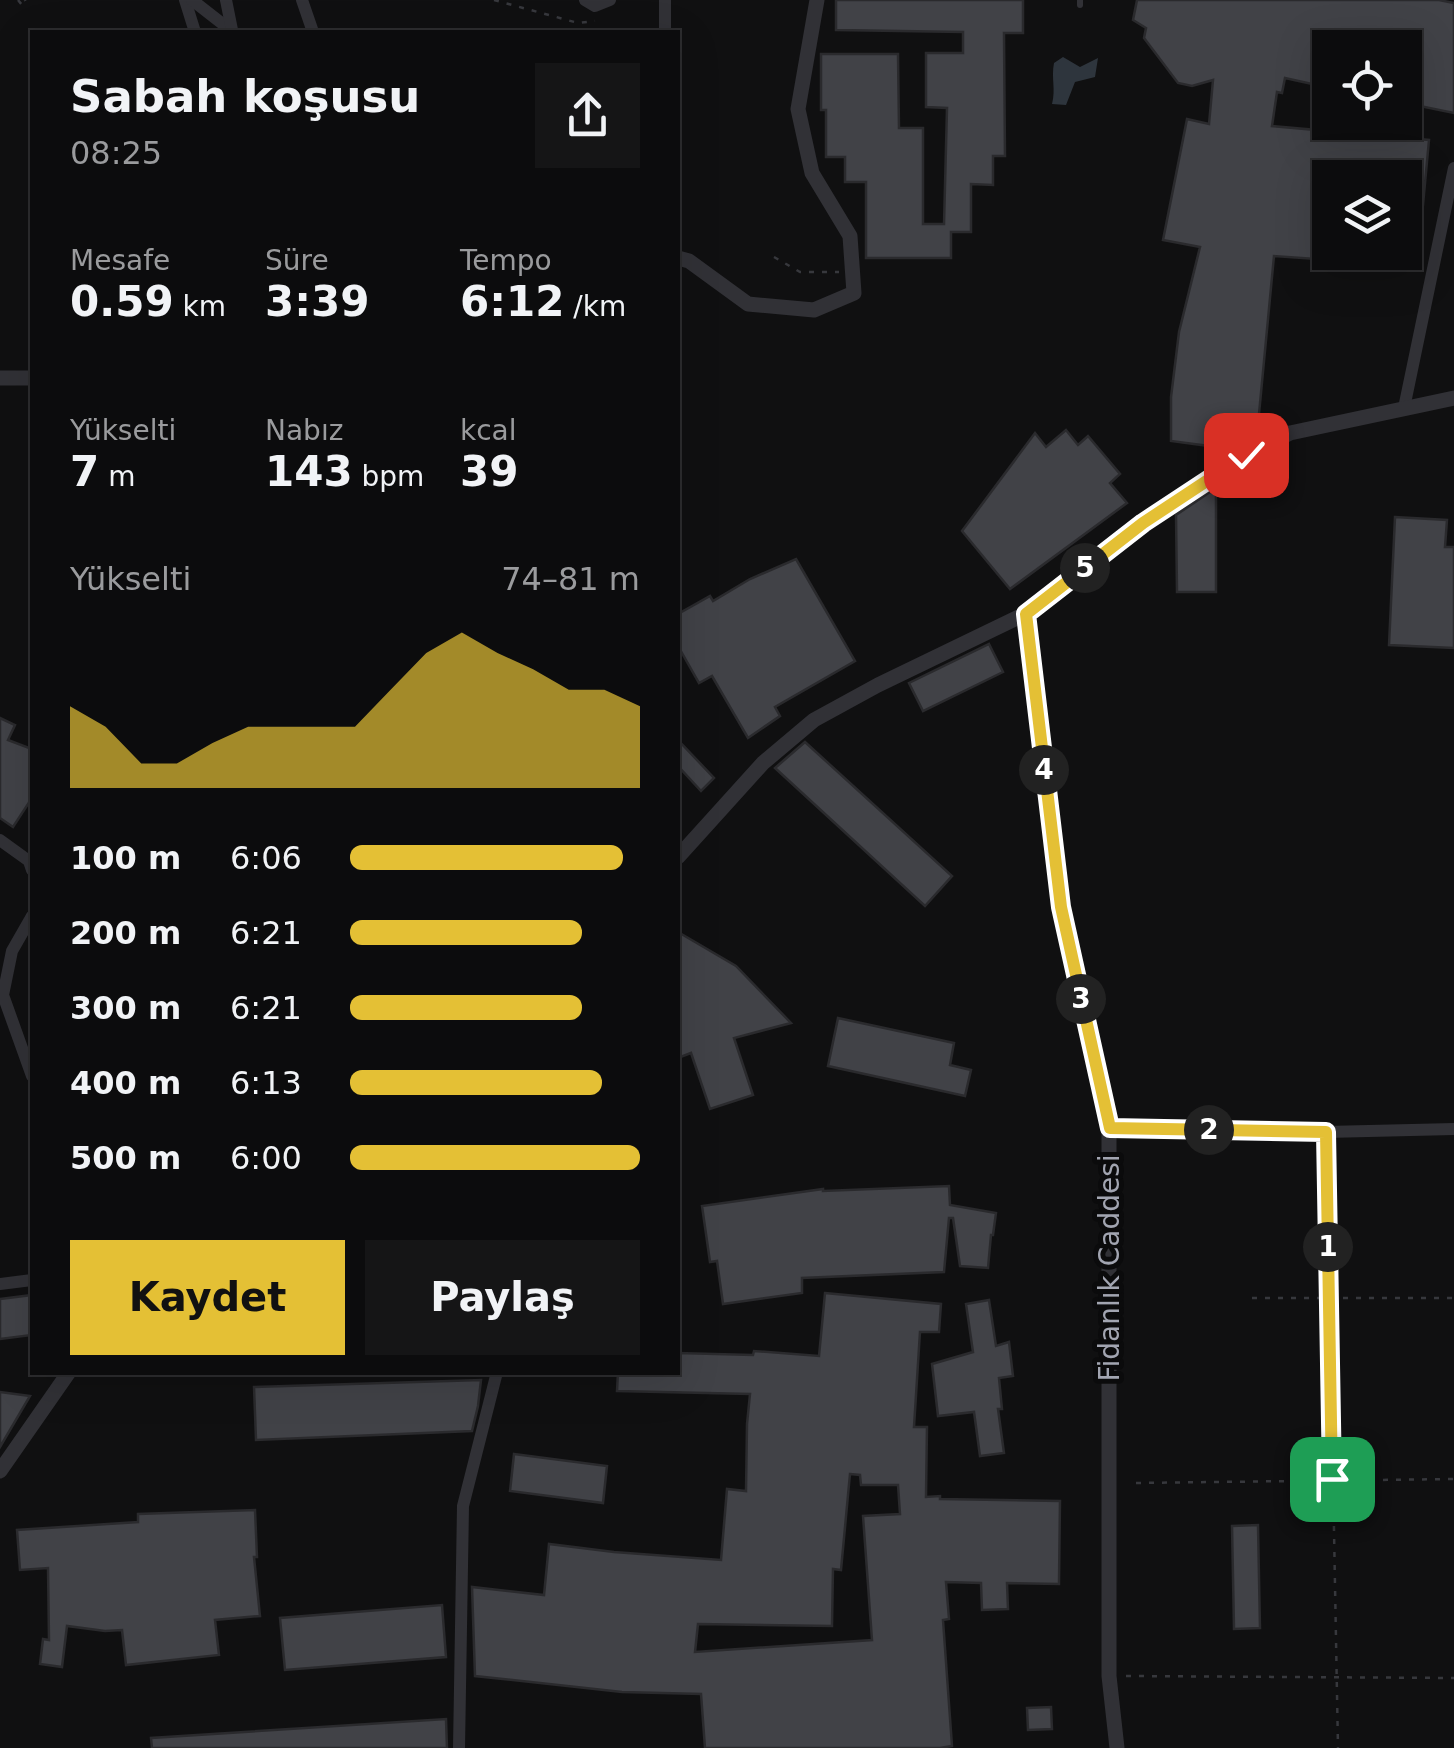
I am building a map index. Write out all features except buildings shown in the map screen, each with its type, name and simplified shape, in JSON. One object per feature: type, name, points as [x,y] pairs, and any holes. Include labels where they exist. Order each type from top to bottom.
[{"type":"street","points":[[189,0],[230,30]]},
{"type":"street","points":[[189,0],[196,30]]},
{"type":"street","points":[[226,0],[233,30]]},
{"type":"street","points":[[302,0],[312,30]]},
{"type":"street","points":[[584,0],[595,6],[607,2]]},
{"type":"street","points":[[665,0],[665,30]]},
{"type":"street","points":[[680,259],[748,304],[814,310],[854,293],[850,236],[812,174],[798,109],[817,0]]},
{"type":"street","points":[[1404,408],[1454,168]]},
{"type":"street","points":[[0,378],[30,378]]},
{"type":"street","points":[[680,855],[763,762],[814,720],[1026,614],[1143,523],[1246,455],[1290,433],[1454,398]]},
{"type":"street","name":"Fidanlık Caddesi","points":[[1026,614],[1061,907],[1110,1128],[1109,1676],[1117,1748]]},
{"type":"street","points":[[0,840],[30,864]]},
{"type":"street","points":[[30,920],[12,951],[2,995],[30,1071]]},
{"type":"street","points":[[1110,1128],[1326,1132],[1454,1129]]},
{"type":"street","points":[[0,1284],[30,1280]]},
{"type":"street","points":[[0,1471],[68,1375]]},
{"type":"street","points":[[459,1748],[463,1506],[496,1375]]},
{"type":"path","points":[[18,0],[22,5],[25,0]]},
{"type":"path","points":[[494,0],[578,22],[595,21],[607,2]]},
{"type":"path","points":[[774,257],[800,272],[853,272]]},
{"type":"path","points":[[1326,1132],[1338,1748]]},
{"type":"path","points":[[1252,1298],[1454,1298]]},
{"type":"path","points":[[1136,1483],[1454,1480]]},
{"type":"path","points":[[1109,1676],[1454,1678]]},
{"type":"shaded area","points":[[1063,57],[1080,67],[1098,58],[1095,77],[1075,82],[1066,105],[1052,104],[1054,63]]},
{"type":"route","points":[[1246,455],[1143,523],[1026,614],[1061,907],[1110,1128],[1326,1132],[1332,1479]]}]
